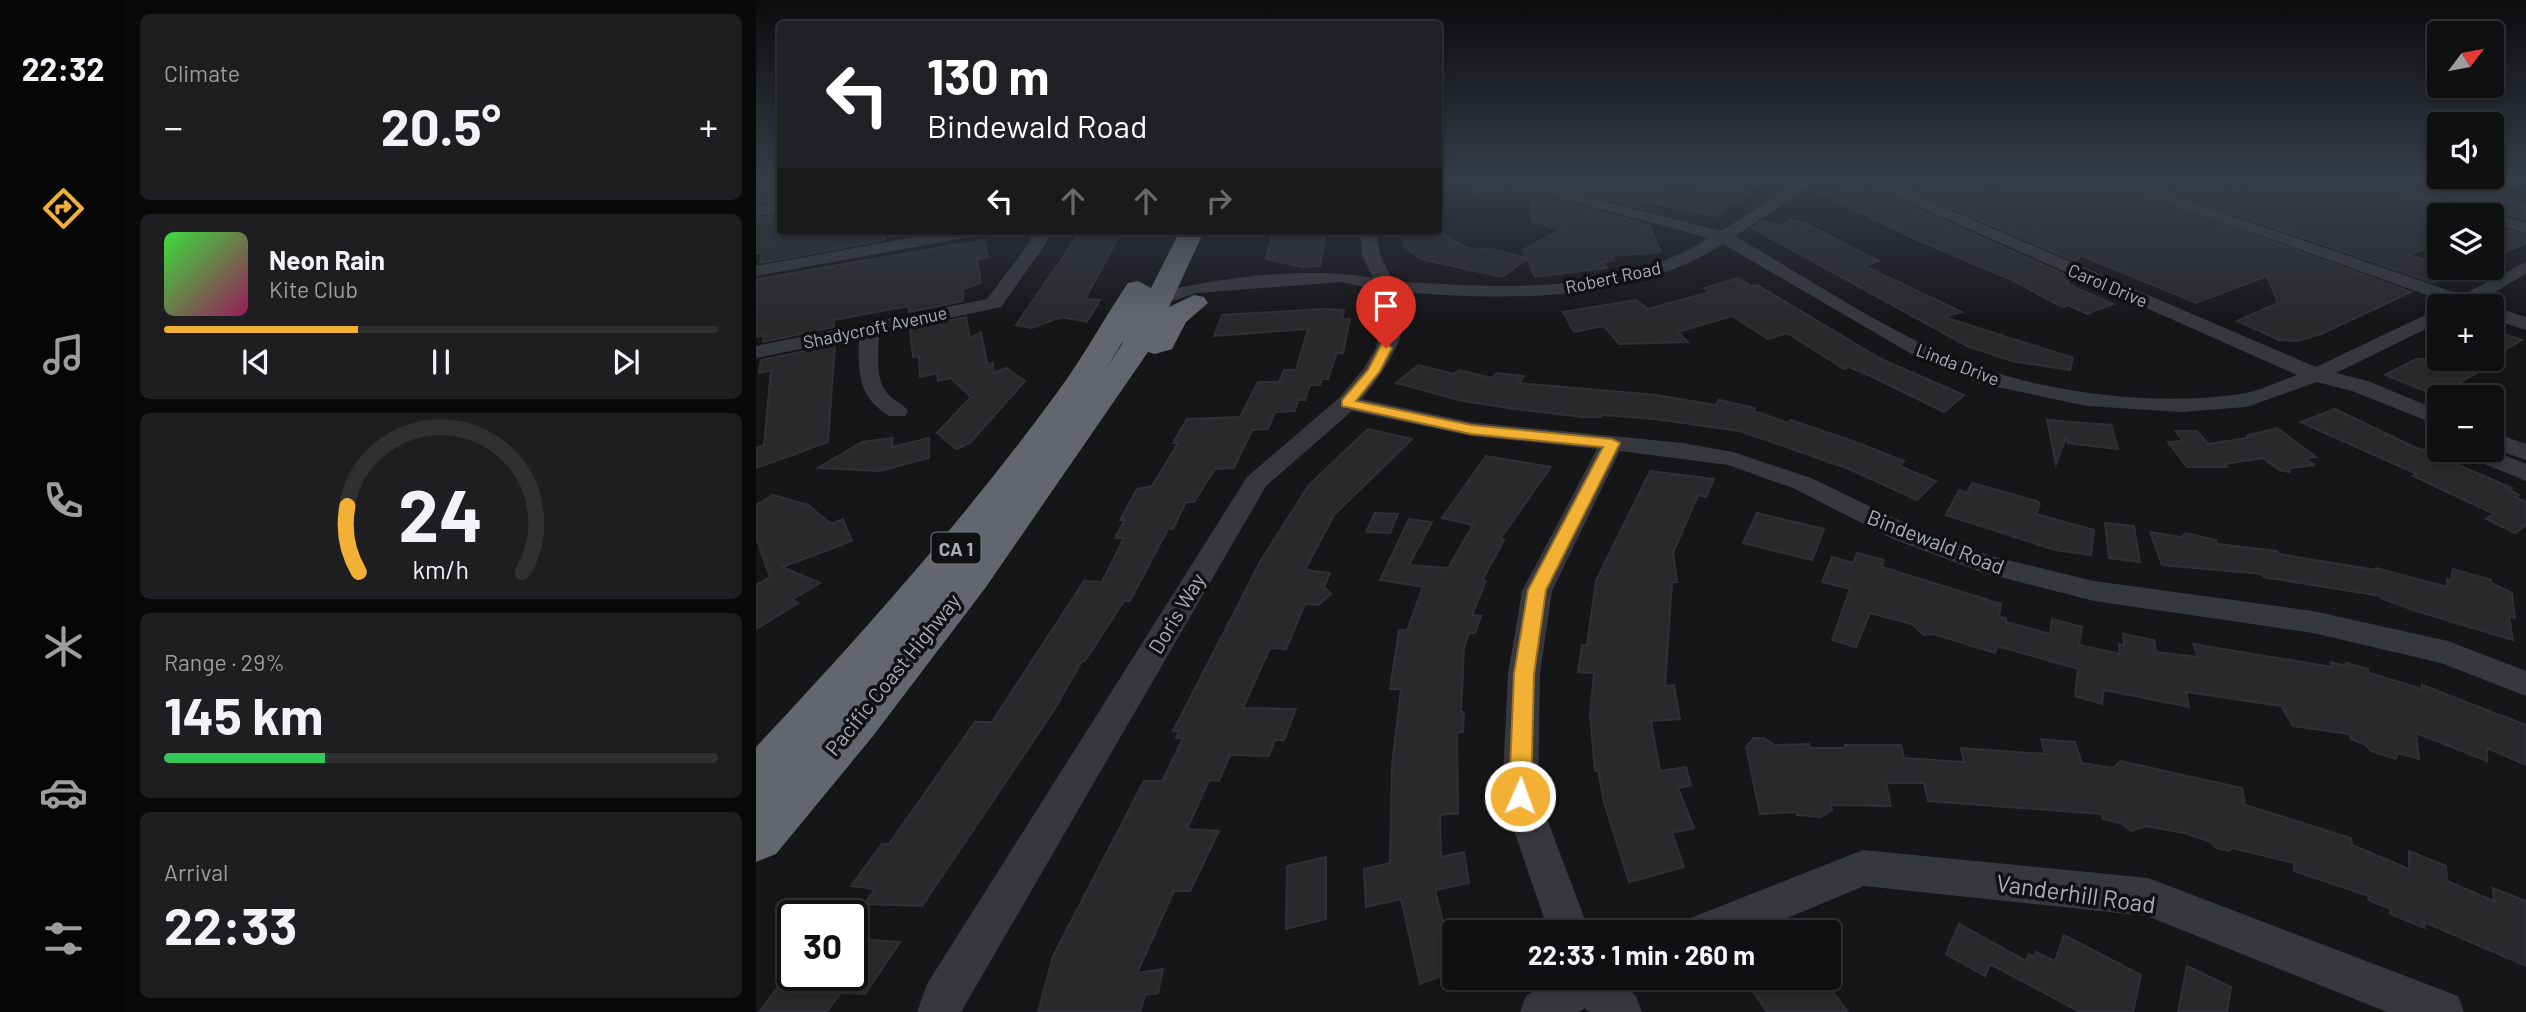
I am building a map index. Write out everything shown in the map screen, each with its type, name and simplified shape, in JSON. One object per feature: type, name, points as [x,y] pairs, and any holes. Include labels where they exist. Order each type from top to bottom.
[{"type":"highway","name":"CA 1","points":[[1172,296],[1183,235]]},
{"type":"highway","points":[[1172,296],[1195,275],[1199,253],[1185,235]]},
{"type":"highway","name":"Pacific Coast Highway","points":[[756,837],[855,722],[971,577],[1172,296]]},
{"type":"highway","name":"Pacific Coast Highway","points":[[756,782],[942,566],[1083,381],[1172,296]]},
{"type":"street","name":"Linda Drive","points":[[1679,225],[1722,236],[1922,352],[1986,378],[2087,399],[2181,405],[2248,400],[2316,375],[2427,320]]},
{"type":"street","name":"Robert Road","points":[[1172,296],[1388,286],[1483,293],[1587,286],[1673,264],[1739,225]]},
{"type":"street","name":"Carol Drive","points":[[1971,225],[2316,375],[2360,386],[2427,414]]},
{"type":"street","points":[[2240,225],[2434,294]]},
{"type":"street","points":[[756,271],[953,235]]},
{"type":"street","name":"Shadycroft Avenue","points":[[756,352],[994,303],[1038,242],[1040,235]]},
{"type":"street","name":"Doris Way","points":[[939,1012],[949,987],[1256,482],[1346,403],[1373,371],[1386,348],[1392,321],[1392,298],[1371,255],[1368,235]]},
{"type":"street","points":[[2483,294],[2526,267]]},
{"type":"street","points":[[2504,316],[2526,324]]},
{"type":"street","points":[[869,328],[871,392],[880,402],[897,411]]},
{"type":"street","name":"Carol Drive","points":[[2316,375],[2336,390],[2427,430]]},
{"type":"street","name":"Bindewald Road","points":[[1346,403],[1471,429],[1612,443],[1733,459],[1802,483],[1903,533],[1984,564],[2094,591],[2313,622],[2448,653],[2526,684]]},
{"type":"street","points":[[1565,920],[1520,796],[1524,674],[1537,590],[1612,443]]},
{"type":"street","points":[[2504,444],[2526,453]]},
{"type":"street","points":[[2500,462],[2526,473]]},
{"type":"street","name":"Vanderhill Road","points":[[1735,920],[1863,868],[2148,897],[2442,1012]]},
{"type":"street","points":[[1542,1012],[1573,990]]},
{"type":"street","points":[[1599,990],[1620,1012]]},
{"type":"building","points":[[756,225],[777,225],[780,239],[804,235],[885,235],[885,240],[760,263],[763,252],[756,254]]},
{"type":"building","points":[[1545,225],[1649,225],[1661,252],[1611,256],[1615,260],[1603,262],[1607,268],[1535,277],[1527,259],[1502,277],[1421,259],[1405,247],[1401,235],[1442,235],[1442,232],[1463,246],[1477,250],[1489,248],[1526,258],[1523,250],[1560,230]]},
{"type":"building","points":[[1756,225],[1809,225],[1879,261],[1864,266],[1962,312],[1944,317],[2073,358],[2070,370],[2012,361],[1967,346],[1752,228]]},
{"type":"building","points":[[1887,225],[1954,225],[2070,277],[2068,284],[2113,304],[2087,314],[2068,305],[2062,307],[2012,280]]},
{"type":"building","points":[[1992,225],[2228,225],[2411,292],[2321,334],[2297,341],[2279,340],[2237,321],[2278,303],[2267,276],[2196,303],[2080,255],[2077,262]]},
{"type":"building","points":[[2267,225],[2427,225],[2427,247],[2409,255],[2427,261],[2427,280],[2440,280],[2434,283]]},
{"type":"building","points":[[2504,229],[2526,235],[2526,243],[2504,253]]},
{"type":"building","points":[[1078,235],[1120,235],[1085,299],[1100,300],[1087,322],[1061,317],[1032,328],[1016,325]]},
{"type":"building","points":[[1272,235],[1325,235],[1320,266],[1303,267],[1266,259]]},
{"type":"building","points":[[984,240],[988,257],[977,260],[981,283],[963,289],[963,301],[909,312],[908,306],[834,320],[834,327],[763,342],[764,335],[756,337],[757,279]]},
{"type":"building","points":[[1738,278],[1751,286],[1757,285],[1881,359],[1964,395],[1944,412],[1875,378],[1849,367],[1844,369],[1787,333],[1768,339],[1732,316],[1678,332],[1688,342],[1619,344],[1604,326],[1574,332],[1563,312],[1636,300],[1648,309],[1710,292],[1704,288]]},
{"type":"building","points":[[1323,309],[1344,310],[1342,320],[1350,319],[1343,353],[1337,353],[1328,379],[1322,379],[1320,385],[1310,385],[1305,400],[1298,400],[1295,411],[1275,412],[1268,429],[1252,430],[1234,468],[1215,469],[1194,502],[1186,502],[1173,529],[1168,529],[1130,601],[1124,601],[1085,661],[1082,661],[1054,710],[922,906],[868,904],[867,900],[875,889],[851,886],[882,844],[889,844],[975,722],[992,722],[1084,581],[1102,582],[1124,538],[1115,538],[1125,520],[1120,520],[1137,489],[1152,486],[1178,443],[1173,443],[1187,419],[1240,417],[1258,382],[1279,382],[1284,370],[1296,370],[1308,329],[1214,336],[1222,315]]},
{"type":"building","points":[[966,317],[970,338],[981,332],[987,364],[993,363],[994,373],[1006,368],[1025,381],[970,443],[956,449],[937,433],[971,397],[951,378],[938,381],[937,373],[920,377],[919,356],[913,357],[910,329]]},
{"type":"building","points":[[2504,334],[2522,340],[2504,350]]},
{"type":"building","points":[[835,345],[828,442],[756,468],[756,448],[764,445],[771,370],[759,373],[761,360]]},
{"type":"building","points":[[2416,359],[2427,359],[2427,371],[2480,371],[2459,383],[2464,385],[2427,385],[2427,392],[2385,375]]},
{"type":"building","points":[[1418,365],[1454,374],[1459,370],[1492,378],[1497,373],[1524,376],[1519,383],[1656,395],[1716,405],[1719,400],[1755,408],[1754,411],[1788,423],[1791,420],[1904,461],[1899,466],[1936,481],[1917,500],[1849,469],[1740,431],[1655,419],[1601,415],[1582,417],[1515,409],[1463,401],[1396,383]]},
{"type":"building","points":[[2335,409],[2427,451],[2427,462],[2451,462],[2512,488],[2509,490],[2519,495],[2515,497],[2526,502],[2526,525],[2515,533],[2486,519],[2494,514],[2413,476],[2417,474],[2300,422]]},
{"type":"building","points":[[2047,420],[2111,425],[2118,449],[2068,443],[2066,437],[2056,464]]},
{"type":"building","points":[[2277,428],[2316,457],[2305,458],[2314,465],[2291,468],[2289,472],[2279,470],[2263,458],[2224,464],[2227,467],[2187,467],[2168,442],[2183,441],[2175,431],[2197,431],[2208,444],[2247,438],[2248,435]]},
{"type":"building","points":[[1368,429],[1412,439],[1334,515],[1305,570],[1330,573],[1324,587],[1331,594],[1318,605],[1305,604],[1286,649],[1270,648],[1243,708],[1296,709],[1284,740],[1275,740],[1269,756],[1230,755],[1219,781],[1209,780],[1187,829],[1219,831],[1190,891],[1174,891],[1137,973],[1163,969],[1158,993],[1145,995],[1140,1012],[1038,1012],[1053,956],[1144,781],[1162,781],[1183,738],[1176,738],[1179,731],[1173,731],[1261,560],[1309,485]]},
{"type":"building","points":[[893,438],[892,447],[929,438],[929,458],[879,471],[818,468],[862,442]]},
{"type":"building","points":[[1486,456],[1551,467],[1500,539],[1504,540],[1482,581],[1486,581],[1472,615],[1481,616],[1475,633],[1469,633],[1464,648],[1461,712],[1464,712],[1463,732],[1457,733],[1458,813],[1440,815],[1441,857],[1464,852],[1469,883],[1435,890],[1443,920],[1442,976],[1420,984],[1401,899],[1366,907],[1364,869],[1390,863],[1392,765],[1401,689],[1390,689],[1399,630],[1407,630],[1423,587],[1380,580],[1409,519],[1432,522],[1409,565],[1448,568],[1473,525],[1442,518]]},
{"type":"building","points":[[1650,471],[1714,479],[1706,497],[1698,495],[1673,553],[1677,582],[1672,582],[1665,686],[1674,685],[1680,719],[1651,721],[1660,771],[1686,767],[1691,785],[1678,788],[1694,828],[1672,833],[1684,867],[1629,882],[1604,802],[1598,770],[1595,771],[1590,715],[1594,673],[1578,672],[1582,645],[1587,645],[1596,581]]},
{"type":"building","points":[[1972,483],[2037,501],[2040,504],[2036,514],[2094,530],[2091,555],[2055,550],[1946,515],[1959,490],[1967,493]]},
{"type":"building","points":[[773,495],[808,505],[831,524],[843,519],[852,541],[782,567],[820,583],[792,600],[798,603],[756,629],[756,585],[770,577],[756,538],[756,505]]},
{"type":"building","points":[[1375,513],[1398,514],[1390,533],[1366,532]]},
{"type":"building","points":[[1757,513],[1824,529],[1812,560],[1743,543]]},
{"type":"building","points":[[2105,523],[2134,526],[2140,562],[2109,558]]},
{"type":"building","points":[[2150,532],[2181,537],[2186,533],[2216,540],[2217,544],[2376,568],[2447,587],[2447,579],[2451,581],[2453,569],[2491,580],[2491,583],[2512,593],[2515,618],[2509,616],[2513,640],[2416,611],[2381,596],[2263,577],[2262,574],[2162,565]]},
{"type":"building","points":[[1857,553],[1884,560],[1882,567],[2001,604],[1999,617],[2006,618],[2006,622],[2050,634],[2052,619],[2082,627],[2079,645],[2120,654],[2119,644],[2124,645],[2123,634],[2154,640],[2156,652],[2198,657],[2193,644],[2332,667],[2331,662],[2347,666],[2346,663],[2422,689],[2422,685],[2526,725],[2526,765],[2487,748],[2487,761],[2416,733],[2419,759],[2398,753],[2396,759],[2371,751],[2366,745],[2351,739],[2350,734],[2293,726],[2281,706],[2186,692],[2189,707],[2104,690],[2102,704],[2075,696],[2078,669],[1997,646],[1995,653],[1933,634],[1924,635],[1912,624],[1870,613],[1856,647],[1832,640],[1850,589],[1822,582],[1832,557],[1853,563]]},
{"type":"building","points":[[1754,738],[1764,738],[1775,745],[1809,744],[1810,748],[1901,745],[1904,758],[1964,762],[1961,748],[2045,754],[2041,739],[2075,742],[2082,763],[2113,768],[2120,761],[2242,788],[2245,805],[2351,838],[2352,845],[2409,869],[2409,851],[2446,866],[2447,881],[2494,901],[2493,888],[2526,901],[2526,966],[2424,922],[2425,928],[2390,914],[2391,909],[2368,900],[2369,896],[2294,871],[2294,863],[2232,848],[2229,851],[2216,848],[2211,842],[2184,833],[2146,826],[2131,831],[2121,823],[2103,819],[2102,814],[1928,801],[1924,783],[1886,783],[1891,806],[1831,805],[1832,810],[1821,817],[1797,815],[1796,812],[1760,814],[1746,747]]},
{"type":"building","points":[[1326,857],[1326,919],[1286,929],[1287,866]]},
{"type":"building","points":[[1959,924],[2026,961],[2029,954],[2034,957],[2036,952],[2055,961],[2064,935],[2141,975],[2133,1012],[2080,1012],[1990,964],[1985,976],[1946,954]]},
{"type":"building","points":[[868,940],[900,942],[868,990]]},
{"type":"building","points":[[2187,966],[2231,987],[2227,1012],[2178,1012]]},
{"type":"building","points":[[777,988],[777,991],[867,991],[865,994],[841,993],[826,1012],[759,1012]]},
{"type":"building","points":[[1752,990],[1831,990],[1848,1012],[1767,1012]]},
{"type":"route","points":[[1386,348],[1373,371],[1346,403],[1471,429],[1612,443],[1537,590],[1524,674],[1520,796]]}]
